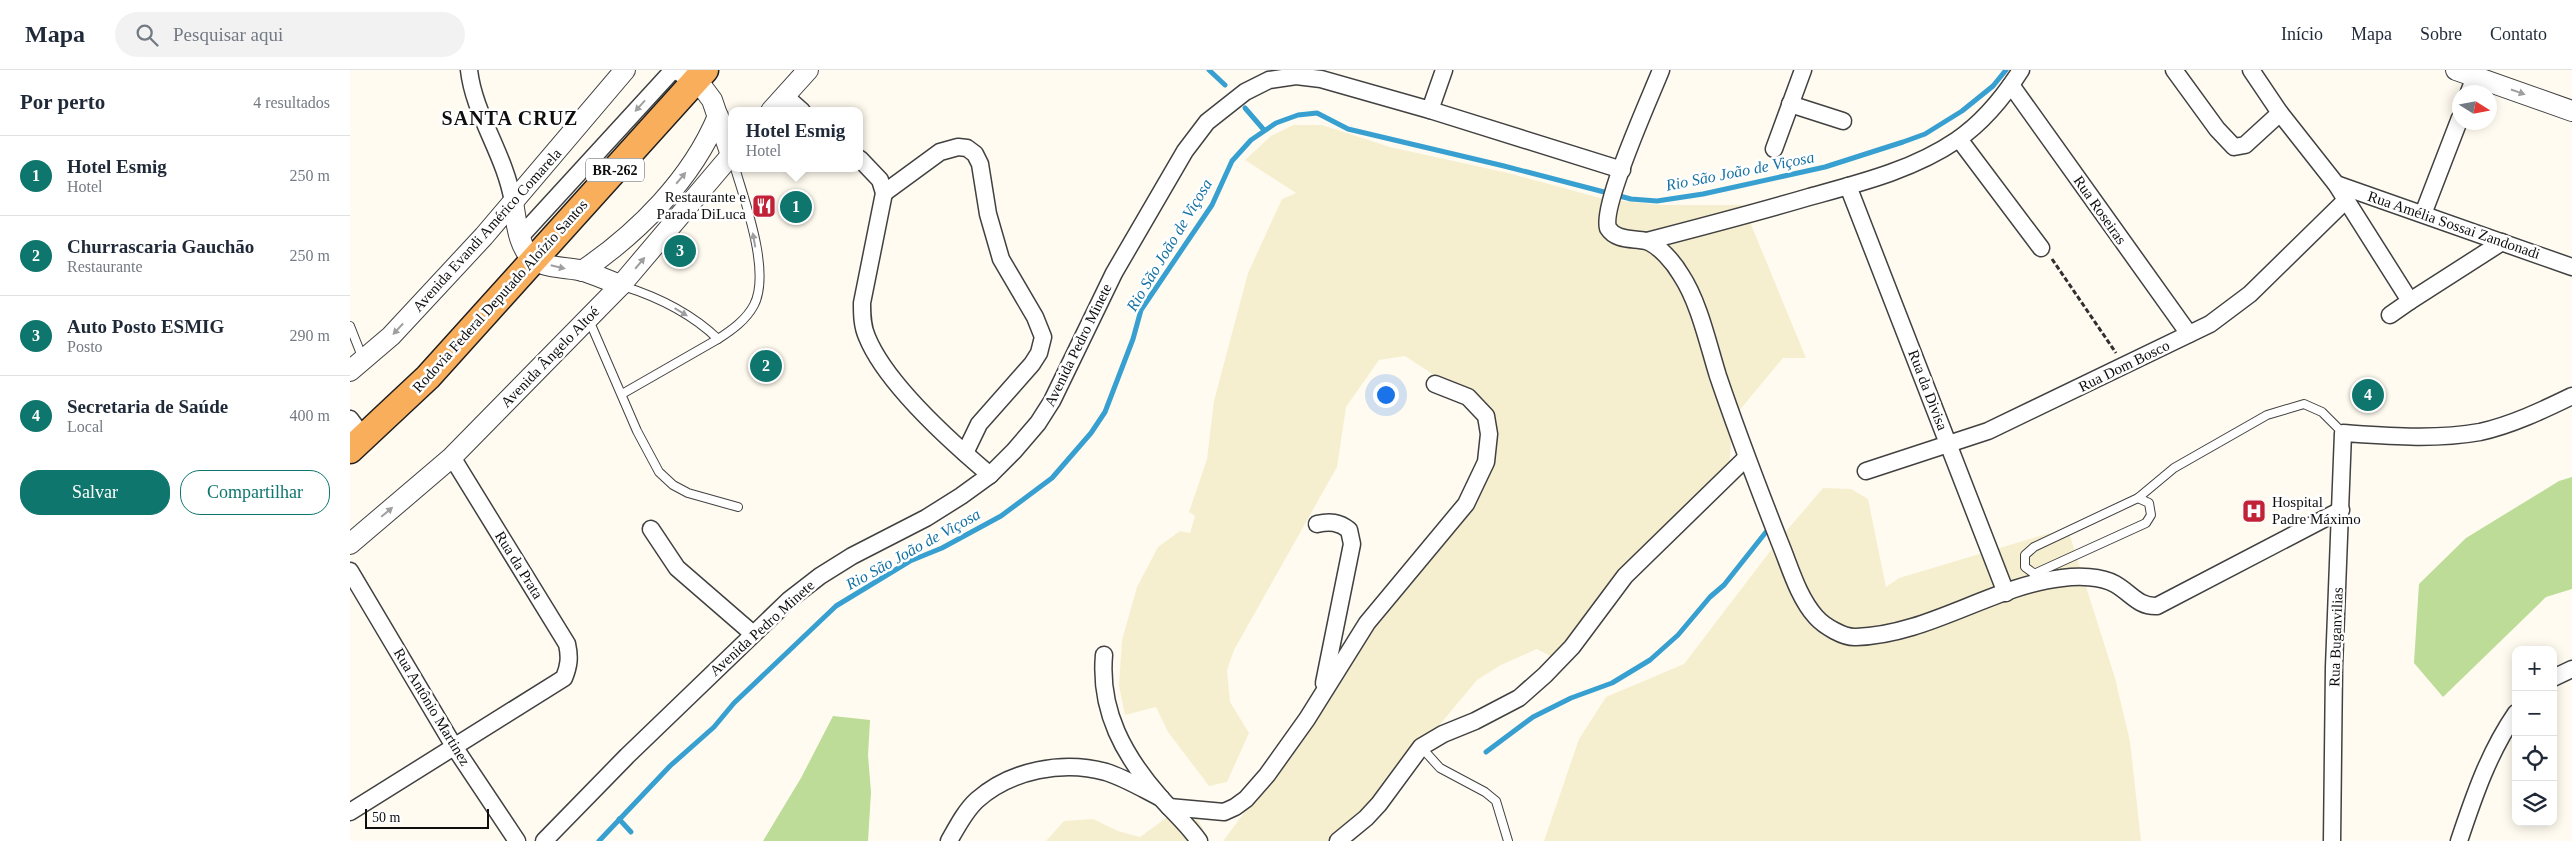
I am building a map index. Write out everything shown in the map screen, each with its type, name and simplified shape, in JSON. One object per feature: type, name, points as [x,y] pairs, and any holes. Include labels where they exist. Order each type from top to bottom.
[{"type":"highway","name":"Rodovia Federal Deputado Aloízio Santos","points":[[355,436],[428,377],[534,260],[693,73]]},
{"type":"street","points":[[469,70],[477,104],[509,180],[520,237],[527,252],[534,260],[582,271],[621,285]]},
{"type":"street","points":[[621,76],[640,70]]},
{"type":"street","points":[[520,237],[673,70]]},
{"type":"street","points":[[775,107],[808,70]]},
{"type":"street","points":[[1430,110],[1444,70]]},
{"type":"street","points":[[1661,70],[1615,187],[1606,215],[1608,228],[1616,236],[1647,241],[1894,172],[1928,158],[1959,139],[2011,85],[2021,70]]},
{"type":"street","points":[[1774,149],[1803,70]]},
{"type":"street","points":[[2174,70],[2217,129],[2234,147],[2246,145],[2280,114]]},
{"type":"street","points":[[2250,70],[2280,114],[2336,184],[2410,301]]},
{"type":"street","points":[[2456,70],[2472,85]]},
{"type":"street","points":[[693,73],[712,100],[728,145]]},
{"type":"street","name":"Avenida Evandi Américo Comarela","points":[[357,366],[391,336],[513,202],[621,76]]},
{"type":"street","name":"Avenida Pedro Minete","points":[[544,841],[752,633],[820,576],[852,556],[926,518],[990,475],[1020,444],[1052,401],[1114,273],[1152,205],[1185,151],[1207,122],[1226,105],[1269,80],[1296,76],[1321,79],[1430,110],[1622,170]]},
{"type":"street","name":"Rua Roseiras","points":[[2011,85],[2188,334]]},
{"type":"street","points":[[2497,92],[2572,111]]},
{"type":"street","points":[[785,96],[797,107]]},
{"type":"street","points":[[1790,104],[1843,121]]},
{"type":"street","points":[[582,271],[610,252],[669,192],[707,142],[718,116]]},
{"type":"street","points":[[2423,214],[2455,130]]},
{"type":"street","points":[[1959,139],[2046,253]]},
{"type":"street","points":[[884,193],[940,152],[949,148],[967,148],[975,154],[980,164],[983,191],[1001,259],[1040,327],[1042,344],[1032,364],[979,424],[965,453]]},
{"type":"street","points":[[863,162],[880,180],[884,193],[862,303],[862,318],[866,336],[877,357],[905,392],[965,453],[990,475]]},
{"type":"street","name":"Avenida Ângelo Altoé","points":[[350,544],[452,456],[621,285],[728,165]]},
{"type":"street","name":"Rua Amélia Sossai Zandonadi","points":[[2336,184],[2572,267]]},
{"type":"street","name":"Rua da Divisa","points":[[1848,186],[2006,594]]},
{"type":"street","name":"Rua Dom Bosco","points":[[1866,471],[1988,431],[2124,366],[2227,312],[2250,294],[2346,200]]},
{"type":"street","points":[[1647,241],[1664,254],[1684,281],[1746,458],[1805,602],[1817,618],[1834,630],[1852,638],[1915,627],[2006,594],[2040,578],[2104,580],[2114,584],[2145,606],[2157,606],[2341,510]]},
{"type":"street","points":[[2390,315],[2502,242]]},
{"type":"street","points":[[949,841],[976,801],[988,791],[1005,782],[1046,768],[1064,766],[1106,772],[1165,802],[1211,812],[1224,812],[1235,807],[1267,775],[1321,698],[1367,622],[1466,504],[1486,462],[1489,434],[1486,416],[1468,397],[1435,384]]},
{"type":"street","points":[[2343,433],[2434,437],[2480,432],[2524,418],[2572,396]]},
{"type":"street","name":"Rua Buganvilias","points":[[2332,841],[2334,667],[2343,433]]},
{"type":"street","name":"Rua da Prata","points":[[452,456],[567,644],[569,662],[564,678],[455,748]]},
{"type":"street","points":[[1338,841],[1366,818],[1379,804],[1421,747],[1443,734],[1495,712],[1530,689],[1572,647],[1625,576],[1746,458]]},
{"type":"street","points":[[1317,524],[1331,522],[1344,526],[1349,530],[1352,544],[1321,698]]},
{"type":"street","points":[[651,530],[677,568],[752,633]]},
{"type":"street","name":"Rua Antônio Martinez","points":[[350,571],[455,748],[517,841]]},
{"type":"street","points":[[1104,655],[1102,678],[1111,717],[1132,762],[1199,841]]},
{"type":"street","points":[[2557,676],[2572,669]]},
{"type":"street","points":[[2459,841],[2479,784],[2499,738],[2512,719]]},
{"type":"street","points":[[350,812],[455,748]]},
{"type":"lane","points":[[622,394],[718,339],[749,314],[758,294],[758,265],[754,235],[737,172]]},
{"type":"lane","points":[[621,285],[660,299],[697,321],[718,339]]},
{"type":"lane","points":[[588,318],[646,451],[659,472],[673,486],[714,502],[738,507]]},
{"type":"lane","points":[[350,326],[357,366]]},
{"type":"lane","points":[[2138,498],[2149,504],[2151,515],[2146,524],[2040,578],[2025,567],[2025,555],[2034,547],[2138,498],[2174,468],[2267,415],[2304,404],[2322,412],[2343,433]]},
{"type":"lane","points":[[1421,747],[1440,768],[1485,792],[1496,801],[1508,841]]},
{"type":"path","points":[[2046,253],[2124,366]]},
{"type":"shaded area","points":[[1293,125],[1322,125],[1390,147],[1508,173],[1604,199],[1661,205],[1743,205],[1806,358],[1783,358],[1733,418],[1729,467],[1558,660],[1537,649],[1501,665],[1477,680],[1427,740],[1402,789],[1349,841],[1223,841],[1279,766],[1384,603],[1471,509],[1490,457],[1482,419],[1443,381],[1405,356],[1379,360],[1346,407],[1337,467],[1234,650],[1227,670],[1230,702],[1249,733],[1227,782],[1209,786],[1168,732],[1156,707],[1125,715],[1119,686],[1122,640],[1137,587],[1158,547],[1180,531],[1190,533],[1195,516],[1189,512],[1207,459],[1214,401],[1248,273],[1282,199],[1296,193],[1245,160],[1271,136]]},
{"type":"shaded area","points":[[1823,488],[1851,489],[1868,499],[1886,587],[1899,578],[2050,533],[2070,536],[2115,678],[2130,741],[2141,841],[1544,841],[1579,739],[1606,697],[1684,664],[1781,537]]},
{"type":"shaded area","points":[[1185,804],[1200,823],[1209,841],[1046,841],[1064,821],[1093,819],[1118,831],[1140,837]]},
{"type":"green space","points":[[2572,477],[2572,589],[2546,597],[2443,697],[2414,663],[2419,584],[2466,538],[2559,481]]},
{"type":"green space","points":[[833,716],[870,720],[868,755],[871,792],[868,841],[763,841],[801,778]]},
{"type":"waterway","points":[[1209,70],[1225,85]]},
{"type":"waterway","name":"Rio São João de Viçosa","points":[[599,841],[670,766],[714,727],[734,703],[836,606],[910,561],[942,548],[1001,516],[1052,478],[1091,433],[1105,412],[1133,339],[1141,310],[1212,205],[1232,161],[1251,140],[1276,123],[1298,115],[1317,113],[1348,129],[1504,166],[1631,199],[1657,201],[1703,194],[1825,167],[1925,134],[1962,111],[1993,86],[2006,70]]},
{"type":"waterway","points":[[1245,108],[1264,130]]},
{"type":"waterway","points":[[1486,752],[1533,717],[1571,698],[1612,683],[1650,660],[1678,635],[1710,597],[1724,585],[1766,532]]},
{"type":"waterway","points":[[619,819],[631,832]]},
{"type":"place","name":"Restaurante e Parada DiLuca","points":[[764,206]]},
{"type":"place","name":"Hotel Esmig","points":[[796,207]]},
{"type":"place","name":"Auto Posto ESMIG","points":[[680,251]]},
{"type":"place","name":"Churrascaria Gauchão","points":[[766,366]]},
{"type":"place","name":"Secretaria de Saúde","points":[[2368,395]]},
{"type":"place","name":"Hospital Padre Máximo","points":[[2254,511]]},
{"type":"district","name":"SANTA CRUZ","points":[[510,118]]}]
